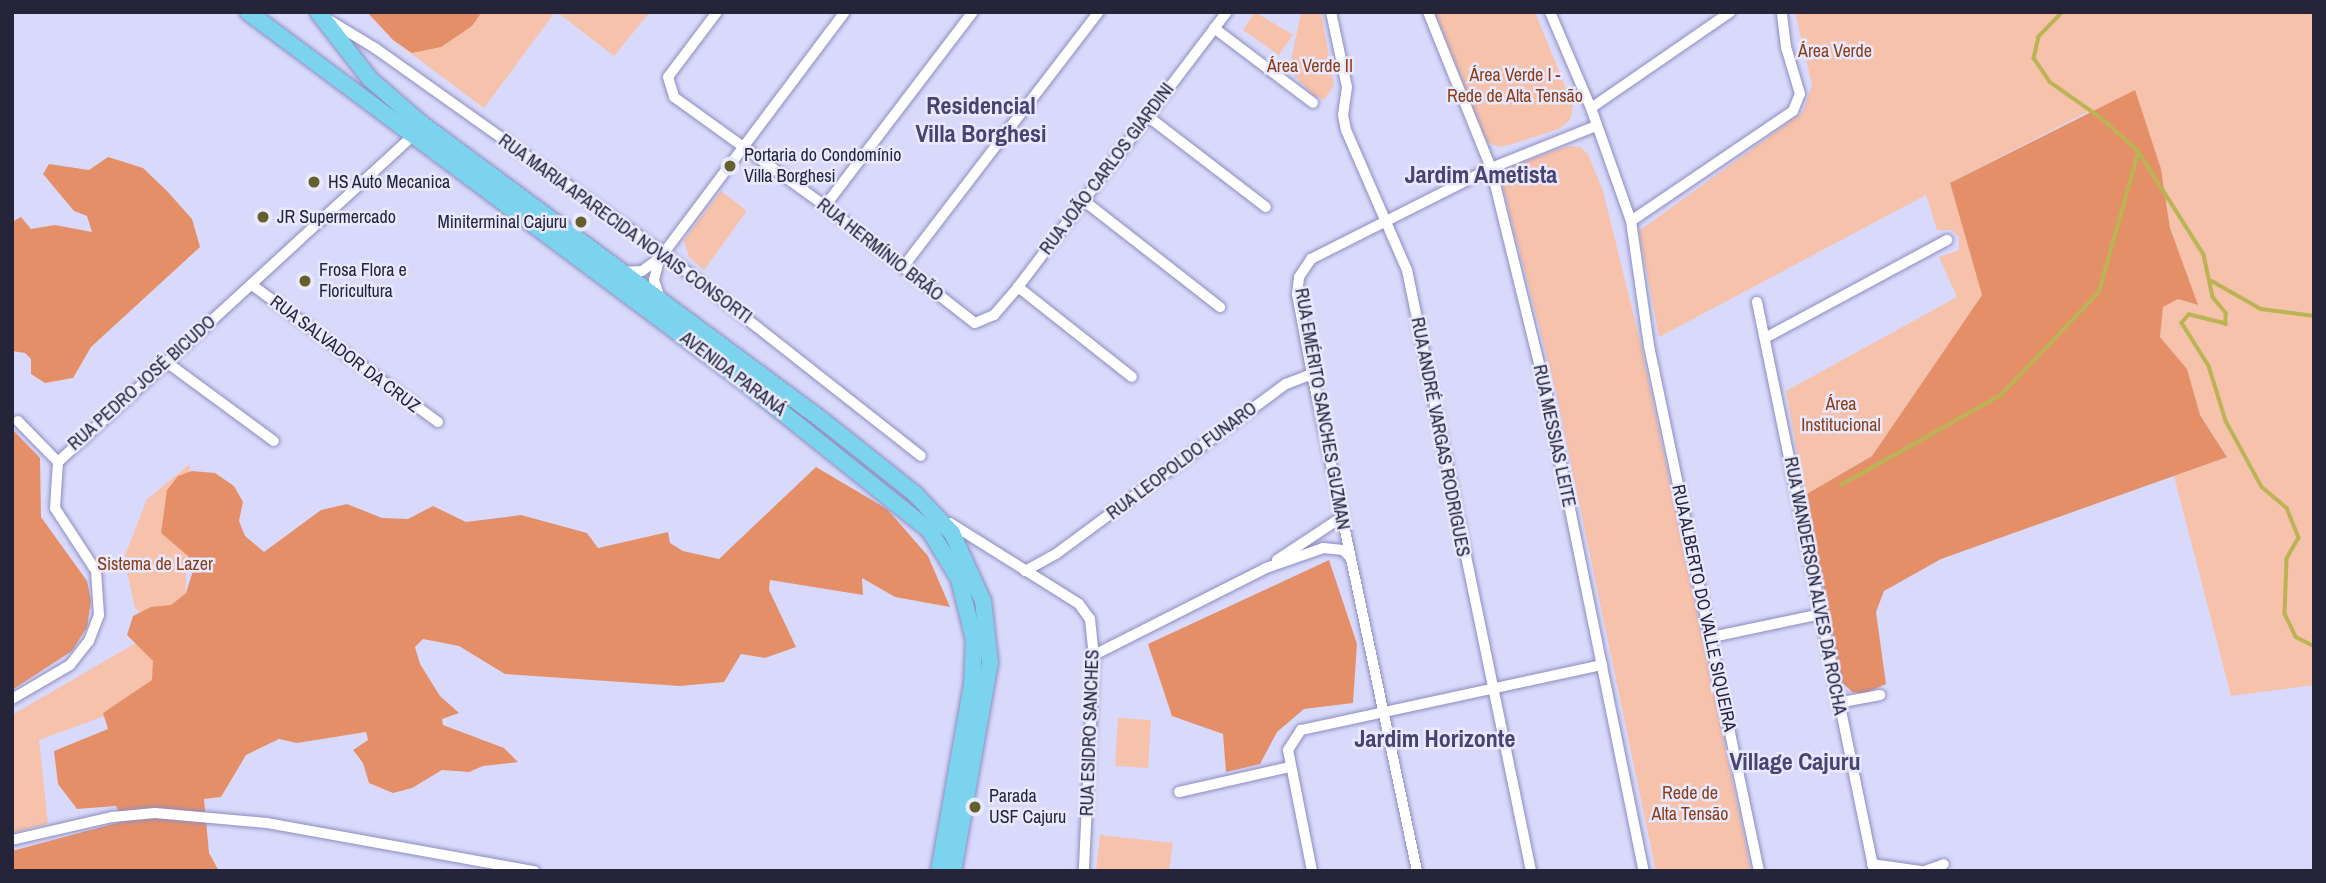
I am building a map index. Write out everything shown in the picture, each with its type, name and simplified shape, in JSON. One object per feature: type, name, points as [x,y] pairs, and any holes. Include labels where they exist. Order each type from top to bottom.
[{"type":"main road","name":"AVENIDA PARANÁ","points":[[248,13],[821,441],[916,517],[948,556],[967,600],[974,655],[939,871]]},
{"type":"main road","name":"AVENIDA PARANÁ","points":[[319,14],[355,64],[401,106],[822,420],[934,511],[973,571],[989,639],[983,709],[953,871]]},
{"type":"street","name":"RUA HERMÍNIO BRÃO","points":[[717,12],[668,77],[674,97],[825,206],[975,323],[985,322]]},
{"type":"street","points":[[621,272],[642,271],[661,255],[845,12]]},
{"type":"street","points":[[825,206],[973,12]]},
{"type":"street","points":[[903,267],[1099,12]]},
{"type":"street","name":"RUA JOÃO CARLOS GIARDINI","points":[[985,322],[1018,287],[1146,115],[1227,12]]},
{"type":"street","name":"RUA ANDRÉ VARGAS RODRIGUES","points":[[1331,12],[1347,87],[1343,115],[1346,130],[1407,270],[1531,871]]},
{"type":"street","name":"RUA MESSIAS LEITE","points":[[1427,12],[1491,167],[1547,396],[1644,871]]},
{"type":"street","name":"RUA ALBERTO DO VALLE SIQUEIRA","points":[[1550,12],[1591,108],[1630,220],[1649,346],[1759,871]]},
{"type":"street","points":[[1591,108],[1730,12]]},
{"type":"street","points":[[1630,220],[1793,111],[1800,94],[1786,47],[1782,12]]},
{"type":"street","name":"RUA MARIA APARECIDA NOVAIS CONSORTI","points":[[319,14],[375,48],[661,255],[921,456]]},
{"type":"street","points":[[1214,28],[1313,103]]},
{"type":"street","points":[[1146,115],[1266,207]]},
{"type":"street","name":"RUA EMÉRITO SANCHES GUZMAN","points":[[1417,871],[1312,374],[1297,294],[1302,270],[1311,260],[1386,224],[1491,167],[1596,126]]},
{"type":"street","name":"RUA PEDRO JOSÉ BICUDO","points":[[12,699],[70,665],[89,641],[99,615],[96,570],[55,508],[58,462],[412,137]]},
{"type":"street","points":[[1083,200],[1220,307]]},
{"type":"street","points":[[1765,338],[1947,240]]},
{"type":"street","points":[[661,255],[654,280],[661,301]]},
{"type":"street","name":"RUA SALVADOR DA CRUZ","points":[[252,285],[438,422]]},
{"type":"street","points":[[1018,287],[1132,377]]},
{"type":"street","name":"RUA WANDERSON ALVES DA ROCHA","points":[[1758,302],[1837,703],[1873,867]]},
{"type":"street","points":[[166,361],[274,441]]},
{"type":"street","name":"RUA LEOPOLDO FUNARO","points":[[1025,571],[1056,554],[1286,384],[1312,374]]},
{"type":"street","points":[[18,421],[58,462]]},
{"type":"street","name":"RUA ESIDRO SANCHES","points":[[934,511],[1086,611],[1094,633],[1094,654],[1084,871]]},
{"type":"street","points":[[1266,568],[1342,517]]},
{"type":"street","points":[[1094,654],[1266,568],[1323,548],[1343,550],[1349,556]]},
{"type":"street","points":[[1055,589],[1048,570],[1056,554]]},
{"type":"street","points":[[1712,637],[1821,614]]},
{"type":"street","points":[[1312,871],[1290,767],[1290,741],[1301,730],[1602,665]]},
{"type":"street","points":[[1837,703],[1880,695]]},
{"type":"street","points":[[1179,792],[1290,767]]},
{"type":"street","points":[[12,840],[111,817],[155,813],[267,823],[535,871]]},
{"type":"street","points":[[1873,867],[1923,871],[1944,864]]},
{"type":"green space","points":[[482,12],[555,12],[484,108],[393,40],[413,53],[472,26]]},
{"type":"green space","points":[[557,12],[650,12],[614,56]]},
{"type":"green space","points":[[1255,12],[1293,35],[1279,55],[1243,30]]},
{"type":"green space","name":"Área Verde II","points":[[1321,12],[1334,85],[1324,100],[1314,96],[1289,70],[1301,13]]},
{"type":"green space","name":"Área Verde I - Rede de Alta Tensão","points":[[1435,12],[1535,12],[1573,106],[1570,120],[1559,129],[1509,145],[1499,147],[1487,142]]},
{"type":"green space","points":[[1795,12],[2314,12],[2314,685],[2231,696],[2174,476],[2227,456],[2200,415],[2185,367],[2160,337],[2162,307],[2178,299],[2197,305],[2170,228],[2161,169],[2087,112],[1950,183],[1982,295],[1872,456],[1805,495],[1786,391],[1957,297],[1939,257],[1959,250],[1959,237],[1952,230],[1937,230],[1926,195],[1659,337],[1639,231],[1803,112],[1812,85]]},
{"type":"green space","name":"Rede de Alta Tensão","points":[[1568,146],[1580,147],[1588,154],[1603,191],[1641,345],[1751,871],[1656,871],[1556,392],[1502,184],[1512,166]]},
{"type":"green space","points":[[721,191],[747,211],[704,270],[689,257],[684,240]]},
{"type":"green space","name":"Sistema de Lazer","points":[[190,464],[182,688],[39,740],[48,824],[12,833],[12,715],[160,629],[135,608],[124,558],[147,499]]},
{"type":"green space","points":[[1118,718],[1151,720],[1148,768],[1115,766]]},
{"type":"green space","points":[[1100,835],[1173,843],[1169,871],[1096,871]]},
{"type":"shaded area","points":[[367,12],[482,12],[472,26],[441,47],[412,53],[393,40]]},
{"type":"shaded area","points":[[2135,90],[2161,169],[2170,228],[2198,305],[2178,299],[2163,307],[2160,337],[2187,369],[2200,415],[2227,457],[1941,559],[1884,591],[1876,612],[1886,684],[1863,694],[1852,692],[1842,682],[1805,495],[1872,456],[1982,295],[1950,183]]},
{"type":"shaded area","points":[[108,157],[143,168],[167,191],[192,219],[200,247],[91,347],[73,378],[45,383],[31,374],[31,359],[25,353],[12,351],[12,222],[21,217],[31,229],[55,225],[92,232],[87,216],[74,211],[43,174],[49,164],[89,170]]},
{"type":"shaded area","points":[[12,429],[40,458],[41,517],[87,581],[91,601],[87,627],[72,651],[12,690]]},
{"type":"shaded area","points":[[816,467],[887,509],[928,556],[950,607],[895,597],[862,578],[863,595],[770,580],[769,590],[796,647],[765,658],[741,654],[724,682],[680,686],[505,674],[459,646],[423,639],[415,647],[420,664],[440,696],[459,713],[442,719],[443,725],[504,748],[518,762],[483,766],[469,772],[442,770],[412,788],[393,793],[369,783],[363,763],[353,750],[368,740],[366,732],[297,743],[279,739],[246,755],[221,797],[204,799],[209,853],[219,871],[12,871],[12,851],[124,821],[116,806],[77,809],[58,784],[54,751],[108,729],[103,713],[152,680],[153,661],[127,635],[133,616],[151,607],[171,605],[186,593],[192,574],[188,556],[161,533],[167,490],[178,476],[192,471],[215,473],[234,486],[243,502],[239,521],[245,536],[264,552],[321,510],[347,504],[382,518],[408,519],[433,506],[466,522],[521,515],[587,533],[598,548],[668,532],[670,543],[683,551],[719,559]]},
{"type":"shaded area","points":[[1329,560],[1357,644],[1353,703],[1304,709],[1277,732],[1260,764],[1226,772],[1223,734],[1172,716],[1148,644]]},
{"type":"waterway","points":[[2063,12],[2039,37],[2034,58],[2050,82],[2104,120],[2139,152],[2204,255],[2213,297],[2226,313],[2226,324],[2189,315],[2182,323],[2209,366],[2226,421],[2262,487],[2287,508],[2299,538],[2287,559],[2285,614],[2296,637],[2314,646]]},
{"type":"waterway","points":[[1841,485],[2001,395],[2099,292],[2138,153]]},
{"type":"waterway","points":[[2212,281],[2261,309],[2314,316]]},
{"type":"place","name":"Portaria do Condomínio Villa Borghesi","points":[[730,166]]},
{"type":"place","name":"HS Auto Mecanica","points":[[314,182]]},
{"type":"place","name":"JR Supermercado","points":[[263,217]]},
{"type":"place","name":"Miniterminal Cajuru","points":[[581,222]]},
{"type":"place","name":"Frosa Flora e Floricultura","points":[[305,281]]},
{"type":"place","name":"Parada USF Cajuru","points":[[975,807]]},
{"type":"district","name":"Residencial Villa Borghesi","points":[[981,120]]},
{"type":"district","name":"Jardim Ametista","points":[[1481,175]]},
{"type":"district","name":"Jardim Horizonte","points":[[1435,739]]},
{"type":"district","name":"Village Cajuru","points":[[1795,762]]},
{"type":"park label","name":"Área Verde","points":[[1835,51]]},
{"type":"park label","name":"Área Institucional","points":[[1841,415]]}]
